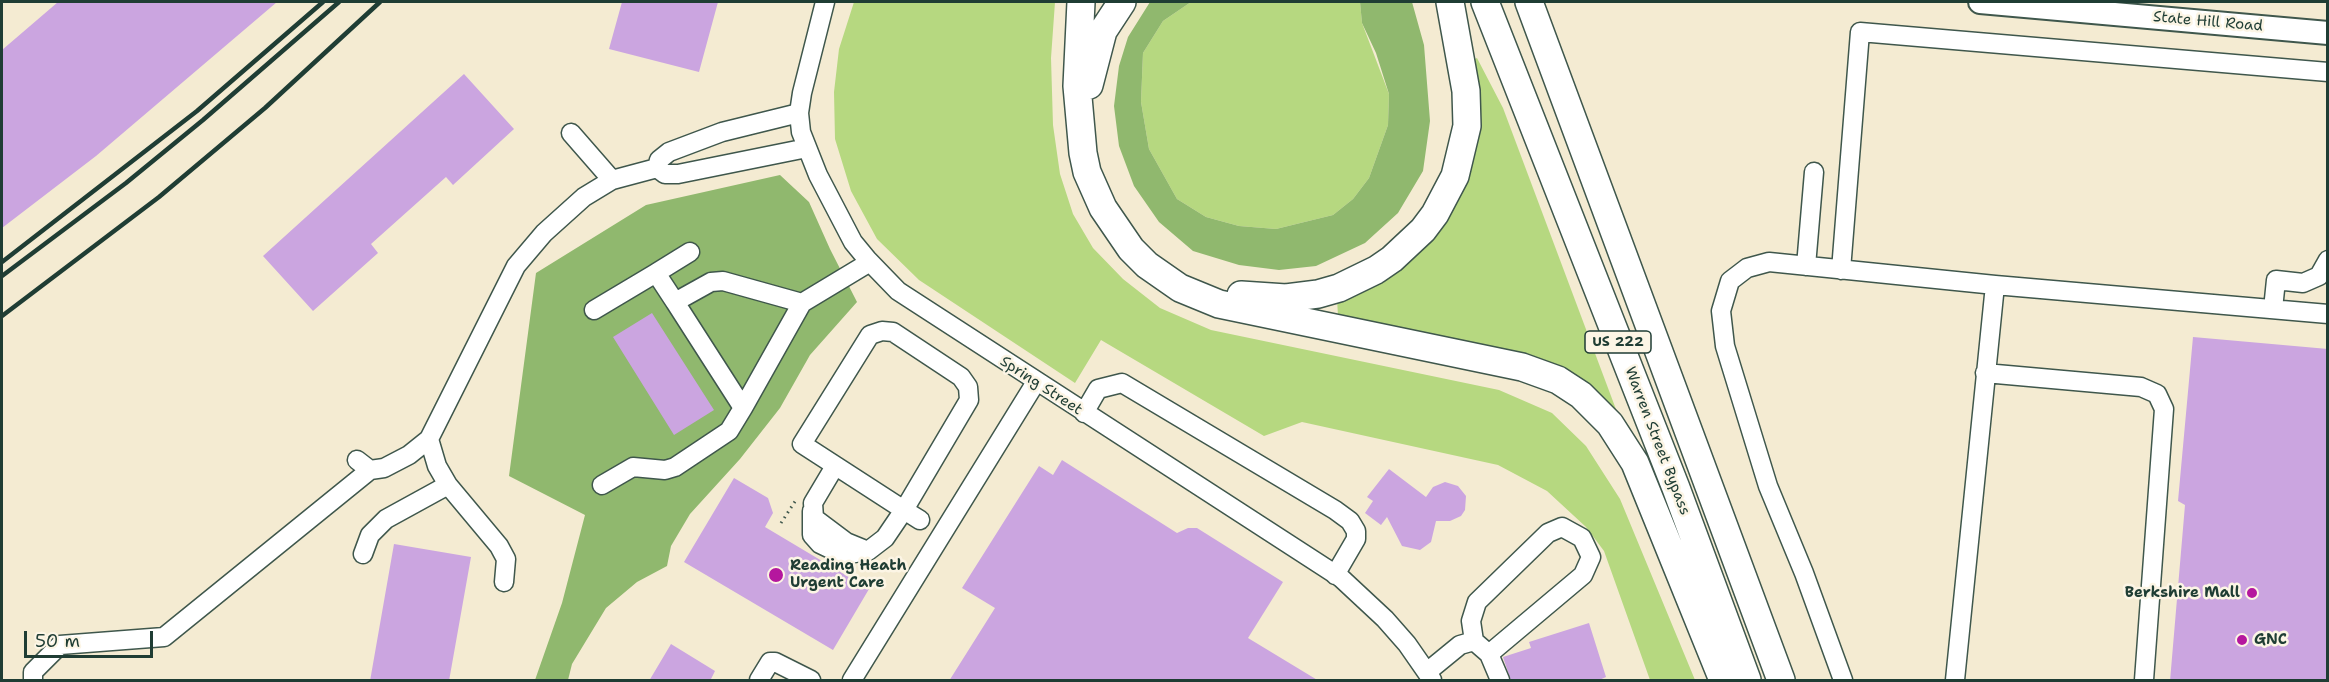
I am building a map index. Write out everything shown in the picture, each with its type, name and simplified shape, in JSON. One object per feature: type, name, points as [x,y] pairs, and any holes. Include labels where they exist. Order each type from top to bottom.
[{"type":"highway","points":[[1081,2],[1077,86],[1083,153],[1087,172],[1103,208],[1131,249],[1147,265],[1180,288],[1219,304],[1522,367],[1558,380],[1592,405],[1610,424],[1635,463],[1723,681]]},
{"type":"highway","points":[[1077,86],[1089,38],[1108,2]]},
{"type":"highway","points":[[1122,2],[1103,31],[1093,65],[1087,102],[1092,144],[1113,201],[1139,239],[1163,260],[1191,278],[1248,297],[1286,298],[1318,294],[1339,288],[1376,270],[1423,230],[1446,195],[1460,160],[1467,126],[1466,91],[1450,2]]},
{"type":"highway","name":"Warren Street Bypass","points":[[1485,3],[1671,477],[1747,681]]},
{"type":"highway","name":"US 222","points":[[1530,4],[1781,681]]},
{"type":"main road","name":"State Hill Road","points":[[1980,2],[2328,33]]},
{"type":"street","name":"Spring Street","points":[[825,2],[799,113],[801,132],[818,175],[853,242],[870,262],[898,291],[1335,575],[1385,619],[1429,676]]},
{"type":"street","points":[[1841,270],[1860,32],[2328,72]]},
{"type":"street","points":[[657,168],[659,160],[669,152],[722,132],[799,113]]},
{"type":"street","points":[[571,133],[612,180]]},
{"type":"street","points":[[657,168],[665,174],[678,174],[807,148]]},
{"type":"street","points":[[33,681],[33,672],[60,645],[131,642],[164,637],[363,465],[384,468],[409,455],[429,438],[516,266],[584,197],[612,180],[657,168]]},
{"type":"street","points":[[1806,266],[1814,172]]},
{"type":"street","points":[[594,310],[690,252]]},
{"type":"street","points":[[2273,309],[2276,280],[2303,283],[2319,276],[2328,260]]},
{"type":"street","points":[[602,485],[633,467],[665,470],[675,467],[729,431],[802,303],[870,262]]},
{"type":"street","points":[[1843,681],[1804,573],[1768,486],[1725,346],[1721,311],[1730,281],[1747,268],[1769,262],[1995,285],[2328,314]]},
{"type":"street","points":[[656,273],[743,408]]},
{"type":"street","points":[[675,302],[711,282],[723,281],[802,303]]},
{"type":"street","points":[[1955,681],[1995,285]]},
{"type":"street","points":[[835,466],[816,496],[812,512],[820,525],[855,547],[868,551],[885,538],[904,510],[969,400],[969,393],[962,377],[893,332],[882,331],[870,335],[802,444],[835,466],[904,510],[920,520]]},
{"type":"street","points":[[1986,373],[2141,387],[2157,394],[2164,409],[2144,681]]},
{"type":"street","points":[[852,681],[1036,382]]},
{"type":"street","points":[[1083,413],[1098,389],[1109,384],[1122,383],[1335,510],[1350,521],[1356,531],[1356,539],[1335,575]]},
{"type":"street","points":[[429,438],[437,466],[448,485],[500,546],[507,568],[504,582]]},
{"type":"street","points":[[363,554],[370,535],[386,519],[448,485]]},
{"type":"street","points":[[1489,654],[1583,575],[1591,556],[1582,538],[1562,527],[1548,533],[1477,602],[1471,621],[1474,641],[1489,654],[1500,681]]},
{"type":"street","points":[[1429,676],[1460,645],[1474,641]]},
{"type":"street","points":[[759,681],[770,662],[775,662],[811,681]]},
{"type":"green space","points":[[854,2],[1055,2],[1051,58],[1053,125],[1060,174],[1073,214],[1093,248],[1123,279],[1160,308],[1211,330],[1499,390],[1552,413],[1586,446],[1620,499],[1695,680],[1650,680],[1604,551],[1586,527],[1547,491],[1498,465],[1302,422],[1264,436],[1101,340],[1075,383],[919,280],[877,239],[851,191],[835,139],[834,92],[839,49]]},
{"type":"green space","points":[[1150,2],[1191,2],[1163,21],[1143,53],[1141,102],[1149,149],[1177,199],[1206,217],[1239,226],[1276,229],[1333,215],[1353,199],[1369,178],[1388,125],[1389,94],[1376,53],[1362,23],[1360,2],[1412,2],[1424,45],[1430,121],[1423,171],[1398,213],[1365,243],[1316,266],[1279,270],[1239,265],[1193,251],[1159,222],[1134,186],[1119,146],[1114,106],[1119,66],[1128,37]]},
{"type":"green space","points":[[1191,2],[1360,2],[1362,23],[1389,94],[1388,125],[1369,178],[1353,199],[1333,215],[1276,229],[1239,226],[1206,217],[1177,199],[1149,149],[1141,102],[1143,53],[1163,21]]},
{"type":"green space","points":[[1477,58],[1503,108],[1617,412],[1338,316],[1337,299],[1446,216],[1470,61]]},
{"type":"green space","points":[[780,175],[809,202],[857,302],[810,355],[780,408],[740,459],[690,514],[671,546],[667,566],[637,582],[606,608],[572,664],[568,680],[535,680],[562,603],[585,515],[509,476],[536,273],[646,205]]},
{"type":"building","points":[[58,2],[277,2],[96,156],[2,228],[2,50]]},
{"type":"building","points":[[622,2],[718,2],[699,72],[609,49]]},
{"type":"building","points":[[464,74],[514,129],[453,185],[446,177],[371,244],[378,253],[313,311],[263,256]]},
{"type":"building","points":[[652,313],[714,410],[674,435],[613,337]]},
{"type":"building","name":"Berkshire Mall","points":[[2193,337],[2328,349],[2328,681],[2170,681],[2185,505],[2178,501]]},
{"type":"building","points":[[1062,460],[1177,533],[1188,528],[1197,528],[1283,582],[1248,638],[1319,681],[949,681],[995,608],[962,588],[1039,466],[1053,475]]},
{"type":"building","points":[[1389,469],[1426,497],[1433,487],[1445,482],[1458,486],[1466,496],[1465,510],[1461,516],[1450,521],[1436,521],[1431,542],[1420,550],[1402,546],[1387,517],[1381,525],[1365,513],[1373,501],[1367,497]]},
{"type":"building","name":"Reading Heath Urgent Care","points":[[734,478],[768,498],[773,513],[765,527],[869,589],[833,650],[684,562]]},
{"type":"building","points":[[394,544],[471,557],[449,681],[370,681]]},
{"type":"building","points":[[1589,623],[1606,677],[1597,681],[1511,681],[1503,657],[1531,648],[1529,642]]},
{"type":"building","points":[[671,644],[715,671],[710,681],[649,681]]},
{"type":"railway","points":[[2,262],[197,111],[323,2]]},
{"type":"railway","points":[[2,276],[126,183],[203,120],[339,2]]},
{"type":"railway","points":[[2,316],[159,197],[265,108],[380,2]]},
{"type":"place","name":"Reading Heath Urgent Care","points":[[776,575]]},
{"type":"place","name":"Berkshire Mall","points":[[2252,593]]},
{"type":"place","name":"GNC","points":[[2242,640]]}]
